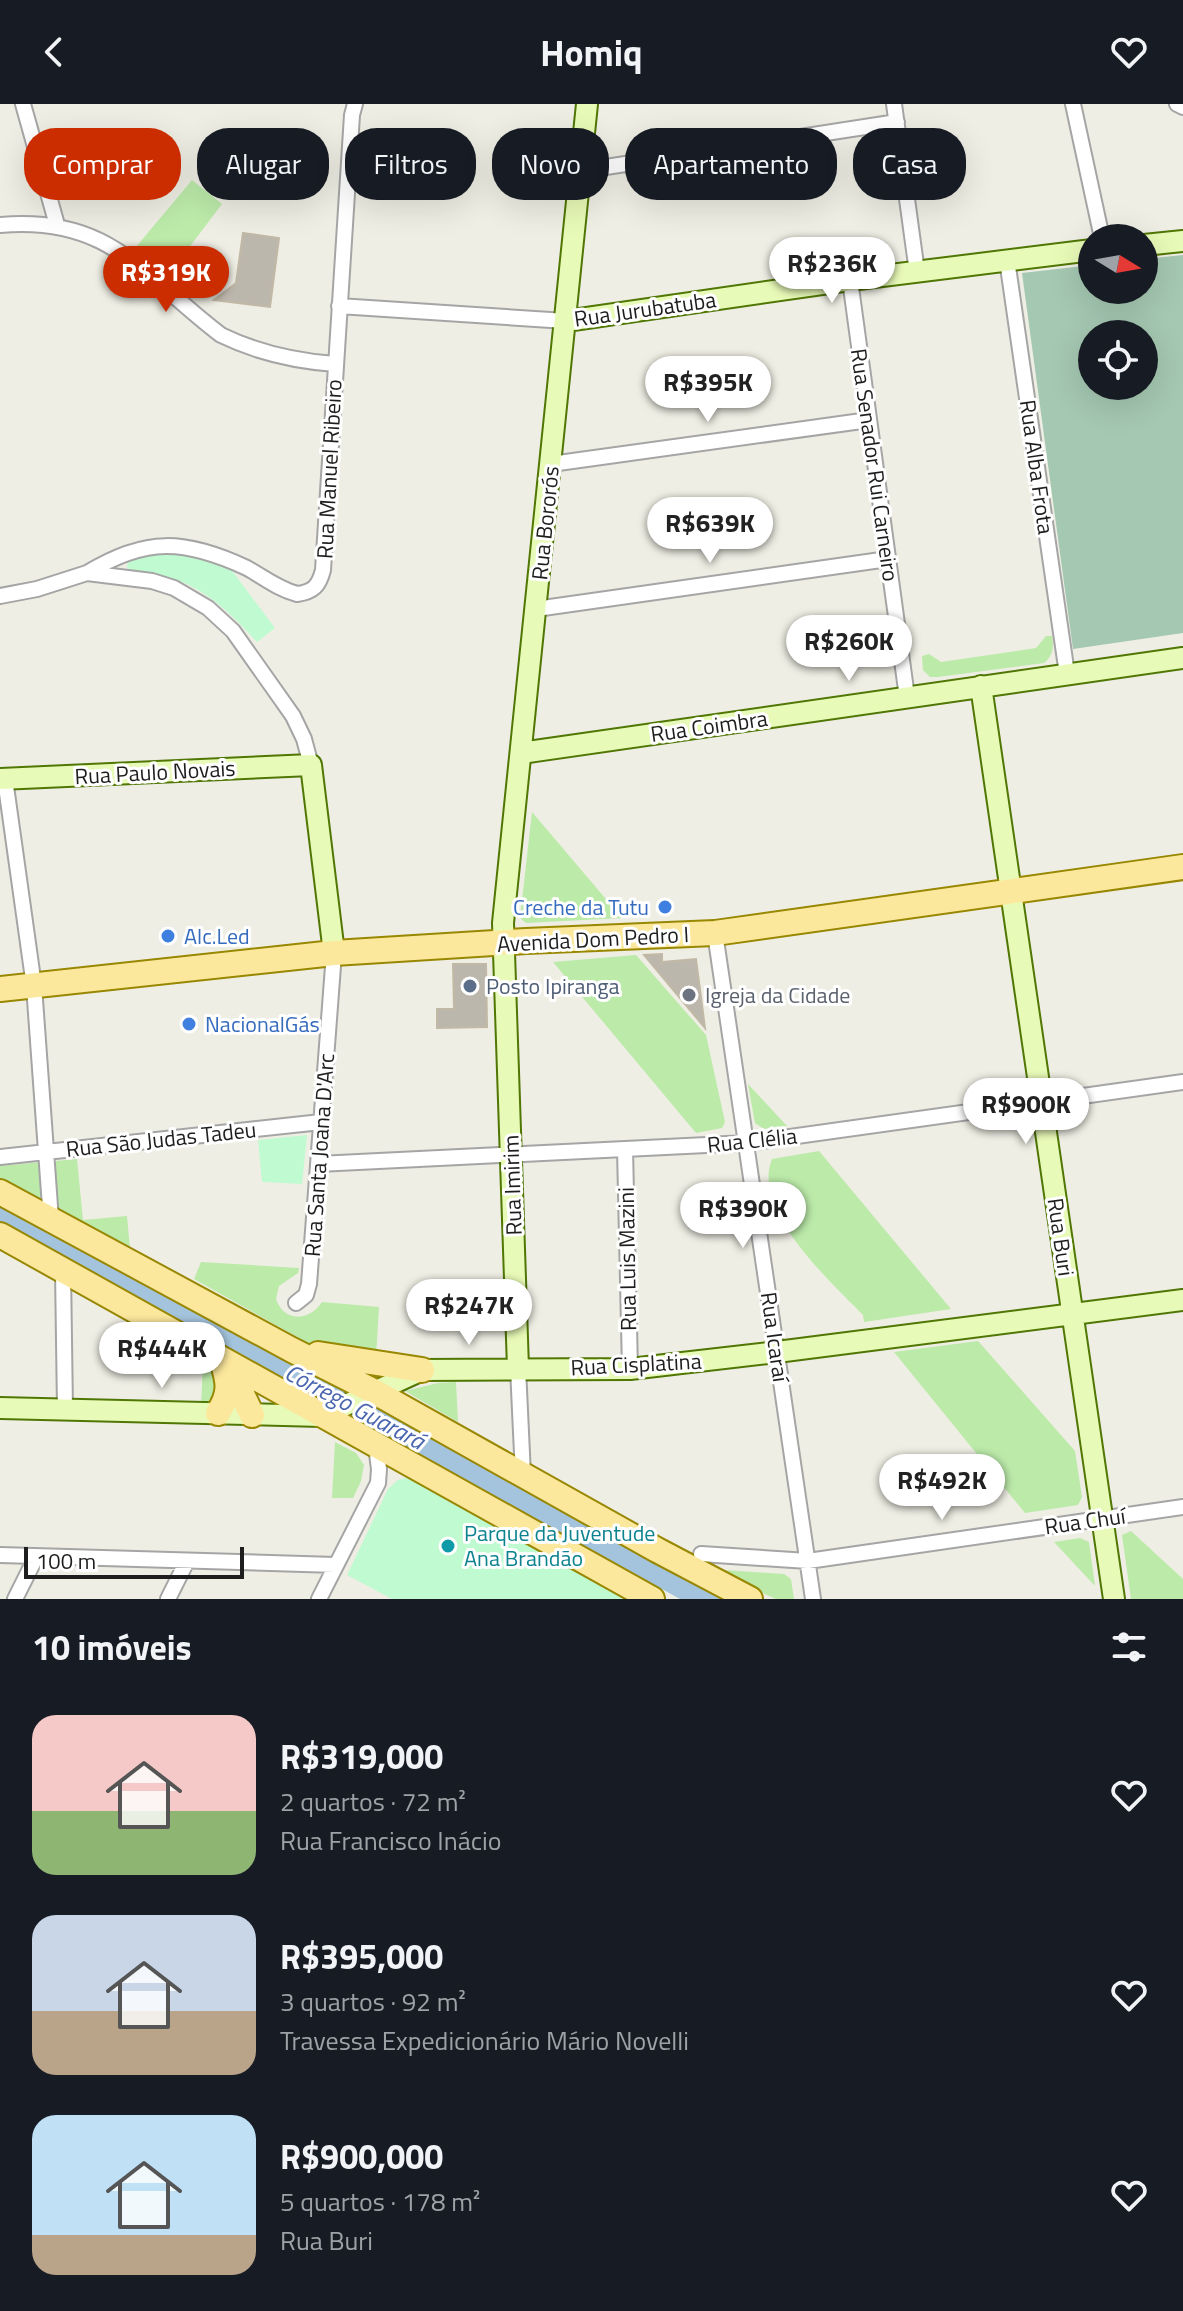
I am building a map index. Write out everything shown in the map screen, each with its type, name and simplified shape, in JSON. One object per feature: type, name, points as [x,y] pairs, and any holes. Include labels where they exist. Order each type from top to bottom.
[{"type":"main road","name":"Avenida Dom Pedro I","points":[[0,989],[334,953],[715,933],[1183,867]]},
{"type":"main road","points":[[0,1192],[292,1350],[347,1404],[376,1446],[652,1599]]},
{"type":"main road","points":[[0,1235],[225,1362],[347,1404],[523,1475],[750,1599]]},
{"type":"main road","points":[[292,1350],[422,1370]]},
{"type":"main road","points":[[218,1413],[227,1400],[229,1387],[225,1362]]},
{"type":"main road","points":[[225,1362],[252,1415]]},
{"type":"street","points":[[23,104],[57,225]]},
{"type":"street","name":"Rua Manuel Ribeiro","points":[[87,573],[123,553],[171,546],[221,557],[287,592],[297,594],[313,590],[320,582],[355,104]]},
{"type":"street","name":"Rua Bororós","points":[[584,128],[587,104]]},
{"type":"street","points":[[894,104],[917,272]]},
{"type":"street","points":[[1073,104],[1099,224]]},
{"type":"street","points":[[1177,104],[1183,107]]},
{"type":"street","points":[[609,167],[897,122]]},
{"type":"street","name":"Rua Bororós","points":[[504,942],[503,923],[577,200]]},
{"type":"street","points":[[0,225],[57,225],[92,236],[122,253],[202,320],[240,344],[281,357],[335,364]]},
{"type":"street","points":[[1158,244],[1183,241]]},
{"type":"street","name":"Rua Jurubatuba","points":[[339,306],[566,321],[850,280],[1078,252]]},
{"type":"street","name":"Rua Alba Frota","points":[[1007,260],[1067,674]]},
{"type":"street","name":"Rua Senador Rui Carneiro","points":[[850,280],[907,697]]},
{"type":"street","points":[[551,464],[869,420]]},
{"type":"street","points":[[536,609],[888,559]]},
{"type":"street","points":[[0,596],[37,589],[87,573],[152,581],[174,588],[221,618],[252,656],[293,716],[311,765],[334,953]]},
{"type":"street","name":"Rua Coimbra","points":[[521,753],[1183,658]]},
{"type":"street","name":"Rua Buri","points":[[981,686],[1114,1599]]},
{"type":"street","name":"Rua Paulo Novais","points":[[2,779],[311,765]]},
{"type":"street","points":[[2,779],[34,986],[51,1220]]},
{"type":"street","name":"Rua Icaraí","points":[[715,933],[813,1599]]},
{"type":"street","name":"Rua Imirim","points":[[504,942],[523,1475]]},
{"type":"street","name":"Rua Santa Joana D'Arc","points":[[296,1303],[306,1295],[309,1284],[334,953]]},
{"type":"street","name":"Rua Clélia","points":[[318,1164],[747,1143],[1183,1082]]},
{"type":"street","name":"Rua São Judas Tadeu","points":[[2,1157],[321,1122]]},
{"type":"street","name":"Rua Luis Mazini","points":[[625,1149],[630,1369]]},
{"type":"street","points":[[63,1271],[65,1409]]},
{"type":"street","name":"Rua Cisplatina","points":[[0,1408],[252,1415],[347,1404],[422,1370],[630,1369],[1183,1300]]},
{"type":"street","points":[[319,1599],[378,1483],[376,1446]]},
{"type":"street","points":[[378,1483],[410,1464]]},
{"type":"street","name":"Rua Chuí","points":[[701,1554],[808,1561],[1183,1507]]},
{"type":"street","points":[[0,1555],[336,1565]]},
{"type":"street","points":[[15,1599],[36,1557]]},
{"type":"street","points":[[168,1599],[187,1561]]},
{"type":"green space","points":[[192,180],[197,184],[197,200],[217,200],[222,204],[169,274],[159,266],[160,261],[156,257],[150,259],[136,247],[175,200],[181,200],[181,193]]},
{"type":"green space","points":[[1183,255],[1183,633],[1073,649],[1022,273],[1078,267],[1078,304],[1158,304],[1158,258]]},
{"type":"green space","points":[[172,553],[230,568],[275,628],[257,642],[200,591],[177,580],[127,568],[128,559],[137,556]]},
{"type":"green space","points":[[1046,636],[1052,636],[1053,648],[1044,663],[938,677],[930,677],[923,670],[922,656],[929,654],[941,662],[1036,648]]},
{"type":"green space","points":[[532,812],[622,918],[526,923],[520,918]]},
{"type":"green space","points":[[636,955],[706,1035],[725,1122],[722,1128],[696,1133],[553,962]]},
{"type":"green space","points":[[748,1084],[787,1126],[764,1129],[755,1123]]},
{"type":"green space","points":[[307,1135],[302,1184],[262,1182],[258,1140]]},
{"type":"green space","points":[[819,1151],[951,1309],[864,1322],[863,1315],[814,1264],[783,1222],[773,1200],[769,1179],[772,1159]]},
{"type":"green space","points":[[77,1159],[83,1220],[127,1216],[130,1249],[0,1178],[0,1166]]},
{"type":"green space","points":[[201,1262],[299,1268],[298,1273],[279,1286],[276,1299],[291,1316],[311,1313],[322,1302],[379,1307],[376,1357],[308,1343],[194,1279]]},
{"type":"green space","points":[[978,1341],[1075,1451],[1082,1497],[1078,1505],[1025,1513],[894,1352]]},
{"type":"green space","points":[[203,1365],[211,1370],[219,1383],[213,1400],[201,1405]]},
{"type":"green space","points":[[456,1382],[458,1422],[405,1391],[438,1383]]},
{"type":"green space","points":[[335,1442],[356,1453],[364,1465],[353,1498],[332,1498]]},
{"type":"green space","name":"Parque da Juventude Ana Brandão","points":[[406,1478],[631,1599],[392,1599],[347,1575],[388,1489],[398,1480]]},
{"type":"green space","points":[[1131,1531],[1183,1579],[1183,1599],[1131,1599],[1122,1535]]},
{"type":"green space","points":[[1080,1538],[1089,1542],[1095,1586],[1054,1542]]},
{"type":"green space","points":[[710,1569],[784,1574],[791,1579],[794,1599],[776,1599]]},
{"type":"building","points":[[243,233],[279,238],[270,307],[214,300],[236,283]]},
{"type":"building","name":"Igreja da Cidade","points":[[662,954],[662,962],[696,959],[705,1028],[644,955]]},
{"type":"building","name":"Posto Ipiranga","points":[[453,964],[486,964],[487,1027],[437,1028],[437,1009],[454,1009]]},
{"type":"waterway","name":"Córrego Guarará","points":[[0,1219],[327,1390],[707,1599]]},
{"type":"place","name":"Creche da Tutu","points":[[665,907]]},
{"type":"place","name":"Alc.Led","points":[[168,936]]},
{"type":"place","name":"Posto Ipiranga","points":[[470,986]]},
{"type":"place","name":"Igreja da Cidade","points":[[689,995]]},
{"type":"place","name":"NacionalGás","points":[[189,1024]]},
{"type":"place","name":"Parque da Juventude Ana Brandão","points":[[448,1546]]}]
